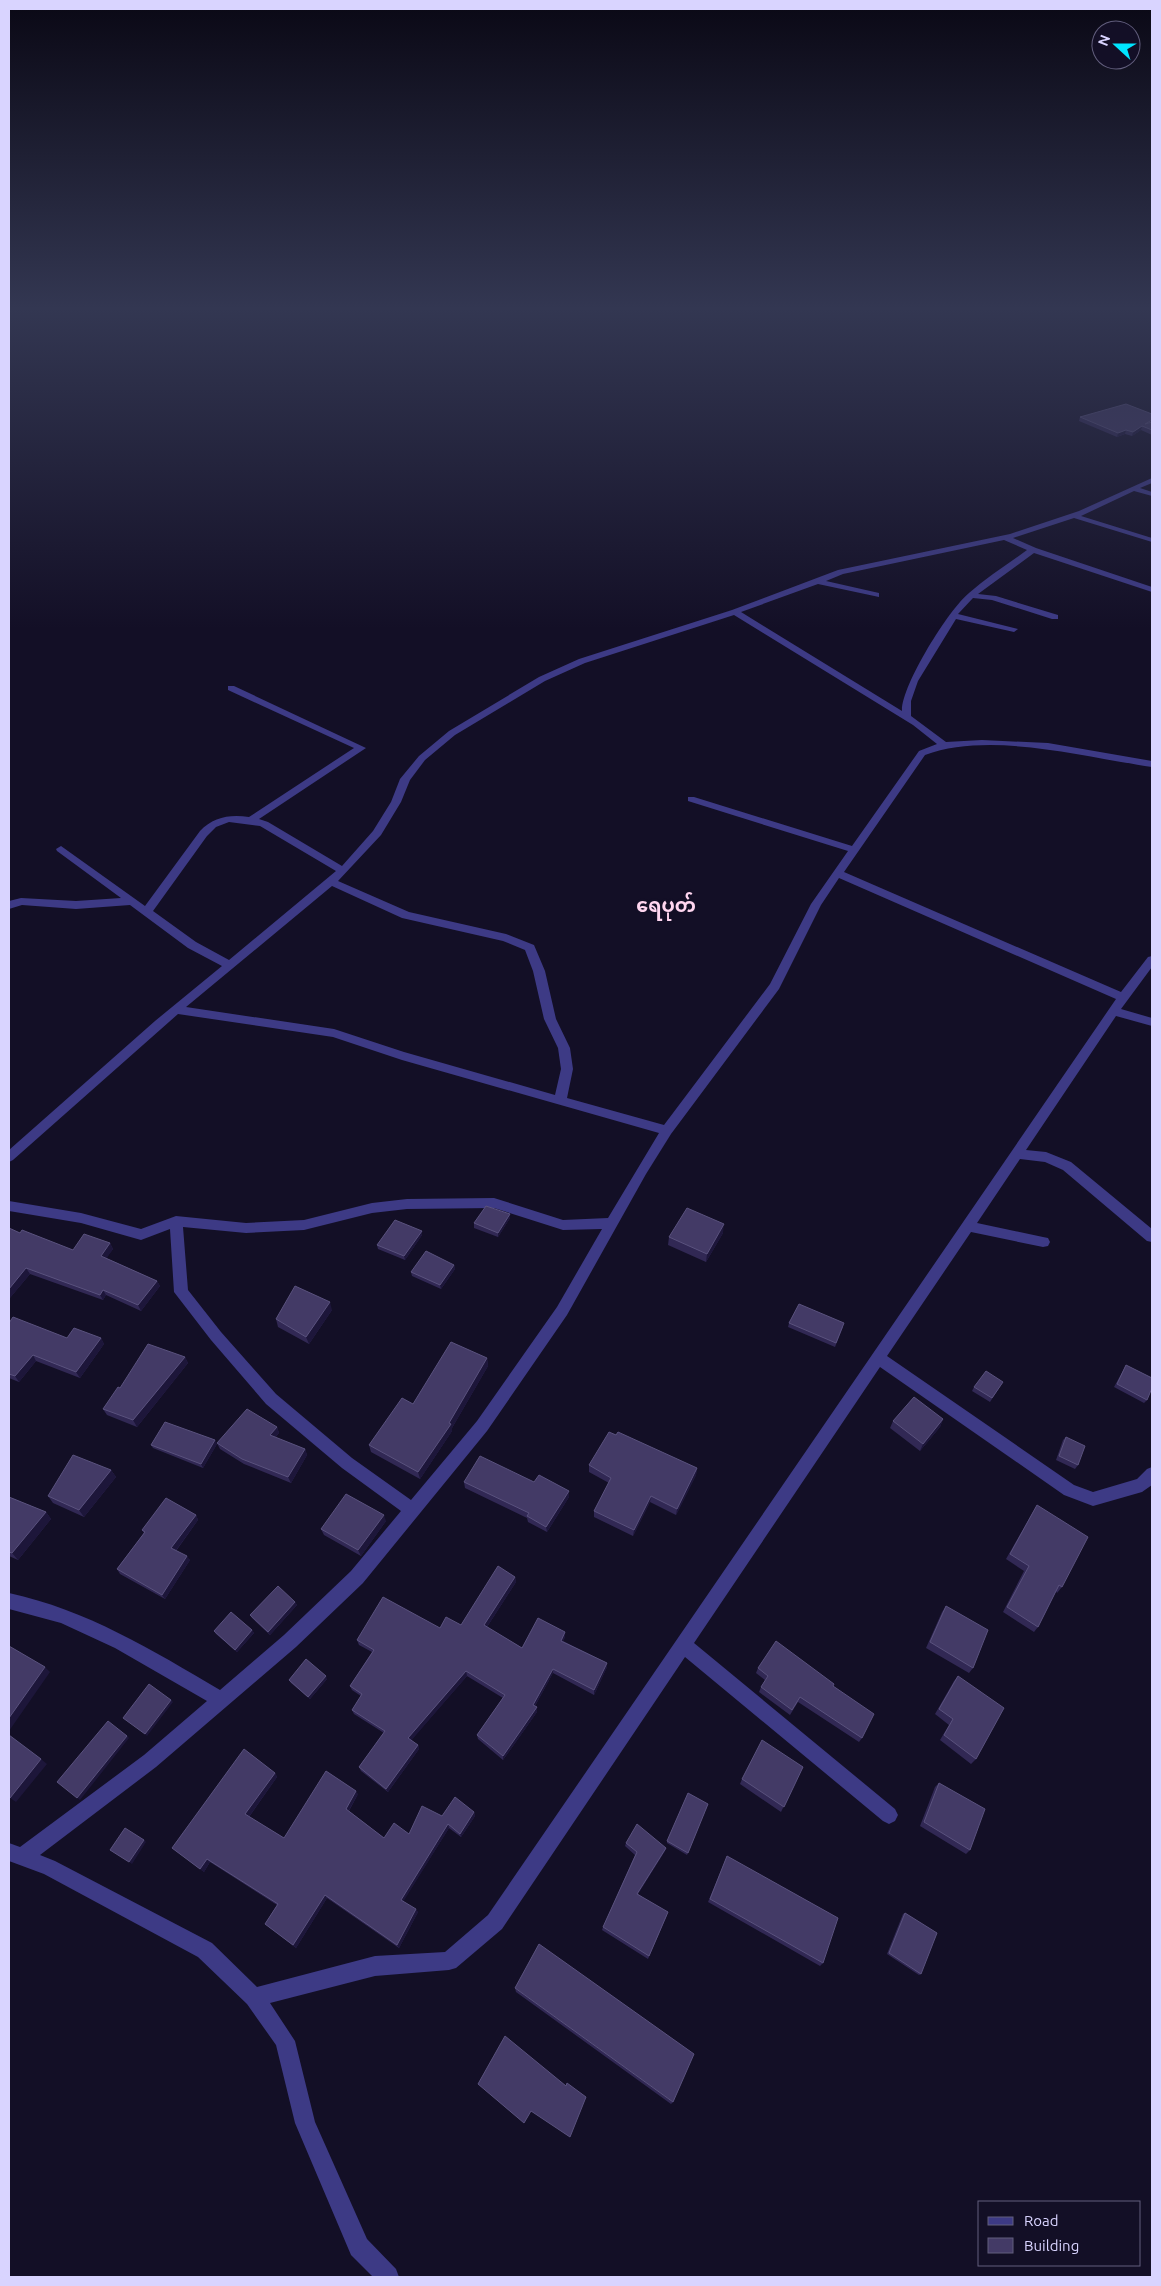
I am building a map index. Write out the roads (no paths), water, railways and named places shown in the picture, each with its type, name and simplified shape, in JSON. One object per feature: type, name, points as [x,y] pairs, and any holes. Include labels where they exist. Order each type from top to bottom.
[{"type":"street","points":[[9,1157],[176,1010],[343,871],[377,833],[396,802],[405,779],[422,758],[452,732],[542,680],[582,661],[735,612],[841,572],[1004,537],[1074,516],[1152,480]]},
{"type":"street","points":[[1134,488],[1152,494]]},
{"type":"street","points":[[1074,516],[1152,540]]},
{"type":"street","points":[[1004,537],[1033,550],[1152,590]]},
{"type":"street","points":[[907,718],[906,701],[914,682],[954,616],[971,595],[1033,550]]},
{"type":"street","points":[[817,581],[876,595]]},
{"type":"street","points":[[971,595],[993,598],[1056,617]]},
{"type":"street","points":[[735,612],[907,718],[944,745]]},
{"type":"street","points":[[954,616],[1014,629]]},
{"type":"street","points":[[231,688],[362,748],[251,820]]},
{"type":"street","points":[[16,1854],[150,1761],[220,1699],[290,1641],[357,1577],[482,1426],[562,1311],[667,1131],[775,986],[816,904],[852,850],[922,753],[944,745],[982,743],[1048,746],[1152,764]]},
{"type":"street","points":[[691,799],[852,850]]},
{"type":"street","points":[[146,913],[207,829],[220,821],[251,820],[264,824],[343,871]]},
{"type":"street","points":[[61,849],[192,945],[230,965]]},
{"type":"street","points":[[836,873],[1123,997]]},
{"type":"street","points":[[330,881],[406,915],[506,938],[530,948],[539,971],[550,1019],[564,1048],[567,1069],[560,1100]]},
{"type":"street","points":[[9,905],[21,901],[76,905],[134,901]]},
{"type":"street","points":[[254,1996],[375,1966],[449,1962],[495,1922],[1123,997],[1152,960]]},
{"type":"street","points":[[176,1010],[334,1033],[402,1056],[667,1131]]},
{"type":"street","points":[[1114,1012],[1152,1022]]},
{"type":"street","points":[[1017,1154],[1046,1157],[1067,1166],[1152,1237]]},
{"type":"street","points":[[9,1206],[81,1218],[141,1235],[176,1221],[246,1228],[304,1225],[372,1208],[406,1204],[494,1203],[564,1225],[612,1223]]},
{"type":"street","points":[[176,1221],[181,1292],[216,1336],[271,1399],[348,1464],[412,1510]]},
{"type":"street","points":[[968,1226],[1043,1242]]},
{"type":"street","points":[[878,1358],[1069,1490],[1093,1499],[1142,1485],[1152,1474]]},
{"type":"street","points":[[9,1601],[62,1615],[121,1642],[220,1699]]},
{"type":"street","points":[[683,1645],[889,1815]]},
{"type":"street","points":[[16,1854],[48,1866],[205,1950],[254,1996],[285,2041],[305,2123],[359,2246],[388,2277]]},
{"type":"district","name":"ရေပုတ်","points":[[666,905]]}]
